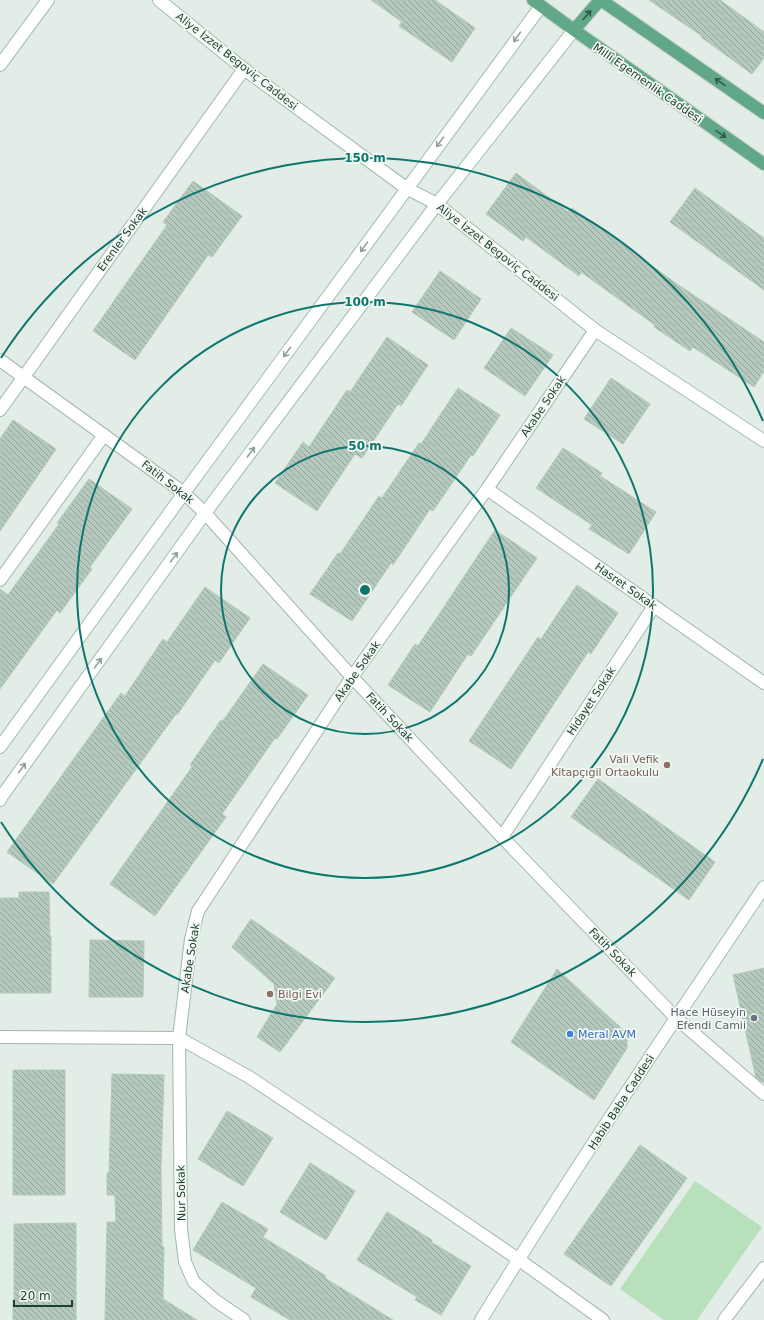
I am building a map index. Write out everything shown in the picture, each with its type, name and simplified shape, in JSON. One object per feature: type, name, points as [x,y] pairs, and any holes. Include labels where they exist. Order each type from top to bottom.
[{"type":"main road","points":[[574,30],[600,0],[764,112]]},
{"type":"main road","name":"Millî Egemenlik Caddesi","points":[[540,2],[574,30],[764,164]]},
{"type":"street","points":[[0,65],[48,0]]},
{"type":"street","name":"Aliye İzzet Begoviç Caddesi","points":[[159,0],[244,69],[406,188],[437,204],[595,330],[764,442]]},
{"type":"street","points":[[0,747],[540,2]]},
{"type":"street","points":[[0,800],[206,513],[437,204],[574,30]]},
{"type":"street","name":"Erenler Sokak","points":[[0,410],[244,69]]},
{"type":"street","name":"Akabe Sokak","points":[[179,1038],[191,939],[198,912],[352,676],[487,489],[595,330]]},
{"type":"street","name":"Fatih Sokak","points":[[0,360],[184,493],[206,513],[352,676],[502,837],[676,1018],[764,1094]]},
{"type":"street","points":[[0,580],[104,435]]},
{"type":"street","name":"Hasret Sokak","points":[[487,489],[764,683]]},
{"type":"street","name":"Hidayet Sokak","points":[[502,837],[654,606]]},
{"type":"street","name":"Habib Baba Caddesi","points":[[480,1320],[518,1259],[676,1018],[764,887]]},
{"type":"street","points":[[0,1037],[179,1038],[248,1077],[518,1259],[603,1320]]},
{"type":"street","name":"Nur Sokak","points":[[179,1038],[181,1229],[185,1262],[194,1282],[216,1301],[244,1320]]},
{"type":"street","points":[[724,1320],[764,1268]]},
{"type":"green space","points":[[695,1181],[762,1227],[697,1320],[664,1320],[620,1289]]},
{"type":"building","points":[[371,0],[435,0],[475,28],[452,62],[399,26],[402,22]]},
{"type":"building","points":[[649,0],[720,0],[764,32],[764,58],[752,74],[701,37],[702,36]]},
{"type":"building","points":[[516,173],[568,212],[572,208],[677,284],[764,342],[764,371],[754,387],[693,347],[690,351],[654,327],[655,325],[581,272],[579,276],[526,237],[523,241],[486,214]]},
{"type":"building","points":[[193,181],[242,216],[212,257],[208,255],[135,360],[93,331],[167,225],[163,222]]},
{"type":"building","points":[[695,188],[764,238],[764,290],[670,222]]},
{"type":"building","points":[[440,271],[481,299],[454,340],[412,312]]},
{"type":"building","points":[[511,328],[553,355],[525,396],[484,368]]},
{"type":"building","points":[[387,337],[428,365],[401,406],[398,404],[362,458],[355,454],[317,511],[275,483],[303,442],[309,447],[347,390],[350,392]]},
{"type":"building","points":[[611,378],[650,404],[623,444],[584,419]]},
{"type":"building","points":[[458,388],[500,415],[473,456],[471,455],[433,511],[430,509],[393,565],[391,563],[352,621],[310,594],[338,553],[340,554],[379,496],[382,498],[419,443],[421,444]]},
{"type":"building","points":[[13,420],[56,449],[0,531],[0,439]]},
{"type":"building","points":[[563,448],[602,473],[600,476],[656,512],[629,554],[589,529],[592,525],[536,488]]},
{"type":"building","points":[[89,479],[132,509],[90,567],[92,569],[60,613],[57,610],[0,689],[0,589],[8,595]]},
{"type":"building","points":[[495,530],[537,558],[471,656],[468,654],[430,712],[388,685],[415,644],[418,646]]},
{"type":"building","points":[[577,585],[618,613],[591,654],[588,652],[511,769],[469,741],[538,637],[541,639]]},
{"type":"building","points":[[205,587],[250,618],[219,663],[215,660],[177,715],[176,714],[53,884],[7,852],[121,693],[125,696],[163,639],[167,642]]},
{"type":"building","points":[[263,664],[308,695],[277,739],[275,738],[222,814],[226,817],[155,916],[110,884],[192,767],[190,765],[221,720],[222,722]]},
{"type":"building","points":[[598,779],[715,862],[689,900],[571,817]]},
{"type":"building","points":[[19,892],[49,892],[51,993],[0,993],[0,898],[19,898]]},
{"type":"building","points":[[251,919],[335,978],[280,1052],[257,1037],[277,1004],[274,984],[232,947]]},
{"type":"building","points":[[90,940],[144,941],[143,997],[89,997]]},
{"type":"building","name":"Hace Hüseyin Efendi Camii","points":[[764,968],[764,1082],[762,1082],[756,1078],[733,975]]},
{"type":"building","name":"Meral AVM","points":[[557,969],[622,1029],[627,1039],[627,1048],[594,1100],[511,1042]]},
{"type":"building","points":[[13,1070],[65,1070],[65,1195],[13,1195]]},
{"type":"building","points":[[112,1074],[164,1075],[161,1168],[162,1247],[164,1247],[163,1299],[197,1320],[105,1320],[107,1222],[116,1222],[115,1195],[107,1195]]},
{"type":"building","points":[[227,1111],[273,1138],[243,1186],[198,1159]]},
{"type":"building","points":[[640,1145],[687,1178],[611,1286],[564,1254]]},
{"type":"building","points":[[310,1163],[355,1191],[326,1240],[280,1212]]},
{"type":"building","points":[[222,1202],[268,1229],[263,1237],[393,1320],[290,1320],[251,1297],[256,1288],[193,1250]]},
{"type":"building","points":[[387,1212],[432,1240],[431,1242],[471,1266],[441,1315],[415,1300],[417,1297],[357,1260]]},
{"type":"building","points":[[76,1223],[76,1320],[13,1320],[14,1224]]},
{"type":"place","name":"Vali Vefik Kitapçıgil Ortaokulu","points":[[667,765]]},
{"type":"place","name":"Bilgi Evi","points":[[270,994]]},
{"type":"place","name":"Hace Hüseyin Efendi Camii","points":[[754,1018]]},
{"type":"place","name":"Meral AVM","points":[[570,1034]]}]
